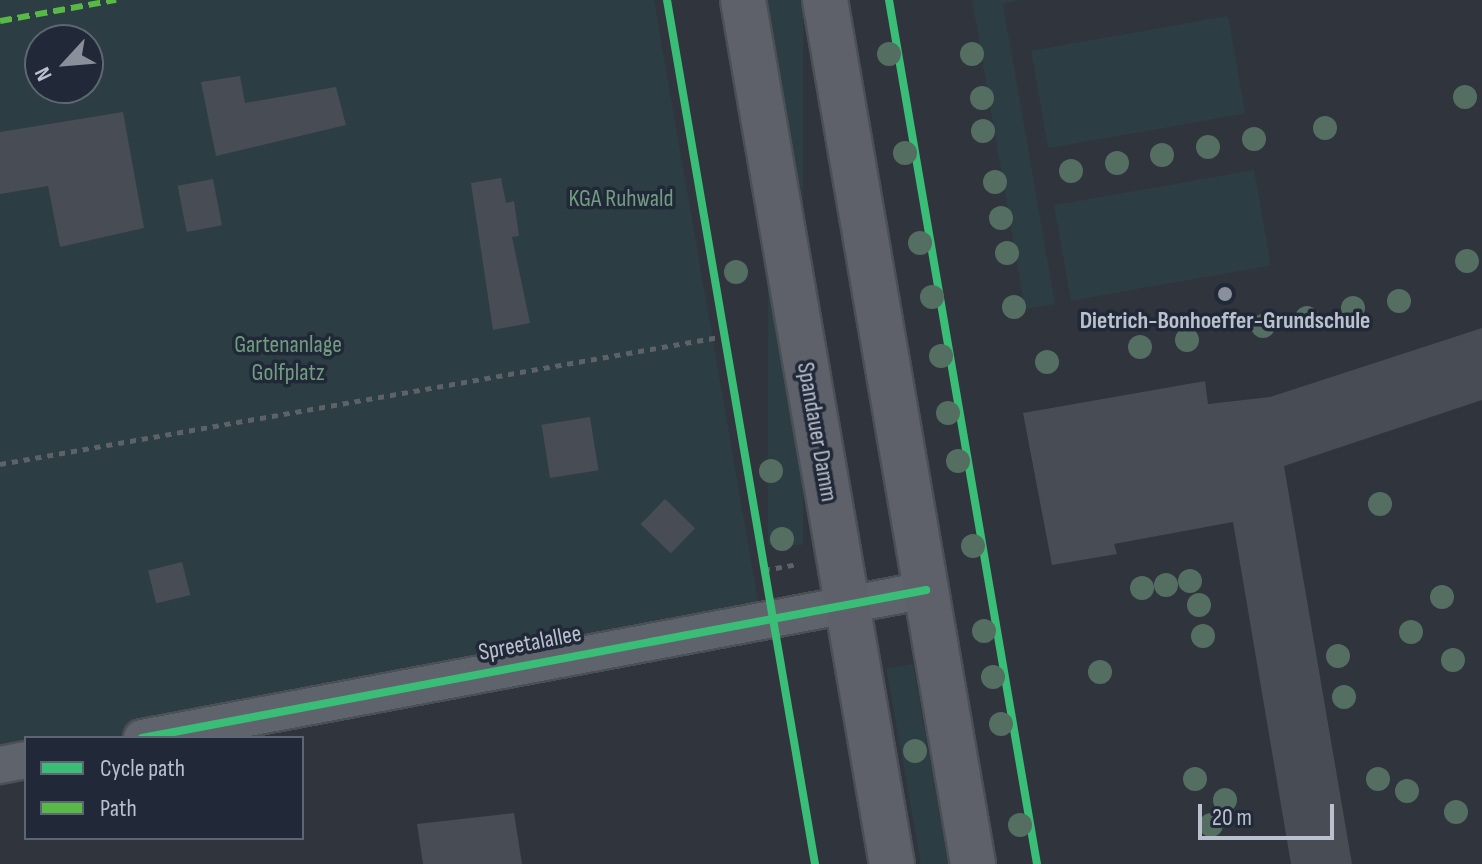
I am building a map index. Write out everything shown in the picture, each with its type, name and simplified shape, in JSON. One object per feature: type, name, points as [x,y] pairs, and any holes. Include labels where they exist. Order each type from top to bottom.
[{"type":"main road","name":"Spandauer Damm","points":[[743,0],[892,864]]},
{"type":"main road","points":[[825,0],[973,864]]},
{"type":"street","name":"Spreetalallee","points":[[152,736],[926,590]]},
{"type":"street","points":[[0,765],[24,760]]},
{"type":"path","points":[[0,464],[725,336]]},
{"type":"green space","name":"Gartenanlage Golfplatz","points":[[0,0],[654,0],[761,618],[152,736],[24,736],[24,760],[0,765]]},
{"type":"green space","points":[[768,0],[803,0],[803,545],[768,545]]},
{"type":"green space","points":[[972,0],[1022,0],[1003,4],[1055,304],[1025,309]]},
{"type":"green space","points":[[1228,16],[1245,113],[1048,148],[1031,51]]},
{"type":"green space","points":[[1254,170],[1271,266],[1071,301],[1054,205]]},
{"type":"green space","points":[[913,664],[948,864],[921,864],[886,669]]},
{"type":"building","points":[[240,76],[245,103],[336,87],[346,125],[216,156],[201,82]]},
{"type":"building","points":[[123,112],[144,228],[60,247],[48,186],[0,194],[0,132]]},
{"type":"building","points":[[501,178],[506,203],[514,201],[519,236],[512,237],[530,323],[493,330],[471,183]]},
{"type":"building","points":[[213,179],[222,225],[187,232],[178,186]]},
{"type":"building","points":[[1482,328],[1482,400],[1284,466],[1352,864],[1291,864],[1233,522],[1114,544],[1117,554],[1052,565],[1023,413],[1205,381],[1208,404],[1270,397]]},
{"type":"building","points":[[590,417],[598,470],[550,478],[542,425]]},
{"type":"building","points":[[665,499],[695,528],[671,553],[641,524]]},
{"type":"building","points":[[182,562],[190,595],[156,603],[148,570]]},
{"type":"building","points":[[514,813],[522,864],[423,864],[417,824]]},
{"type":"marked path","points":[[0,21],[116,0]]},
{"type":"cycle path","points":[[667,0],[815,864]]},
{"type":"cycle path","points":[[889,0],[1037,864]]},
{"type":"cycle path","points":[[153,736],[926,590]]},
{"type":"place","name":"Dietrich-Bonhoeffer-Grundschule","points":[[1225,294]]},
{"type":"park label","name":"KGA Ruhwald","points":[[621,199]]}]
